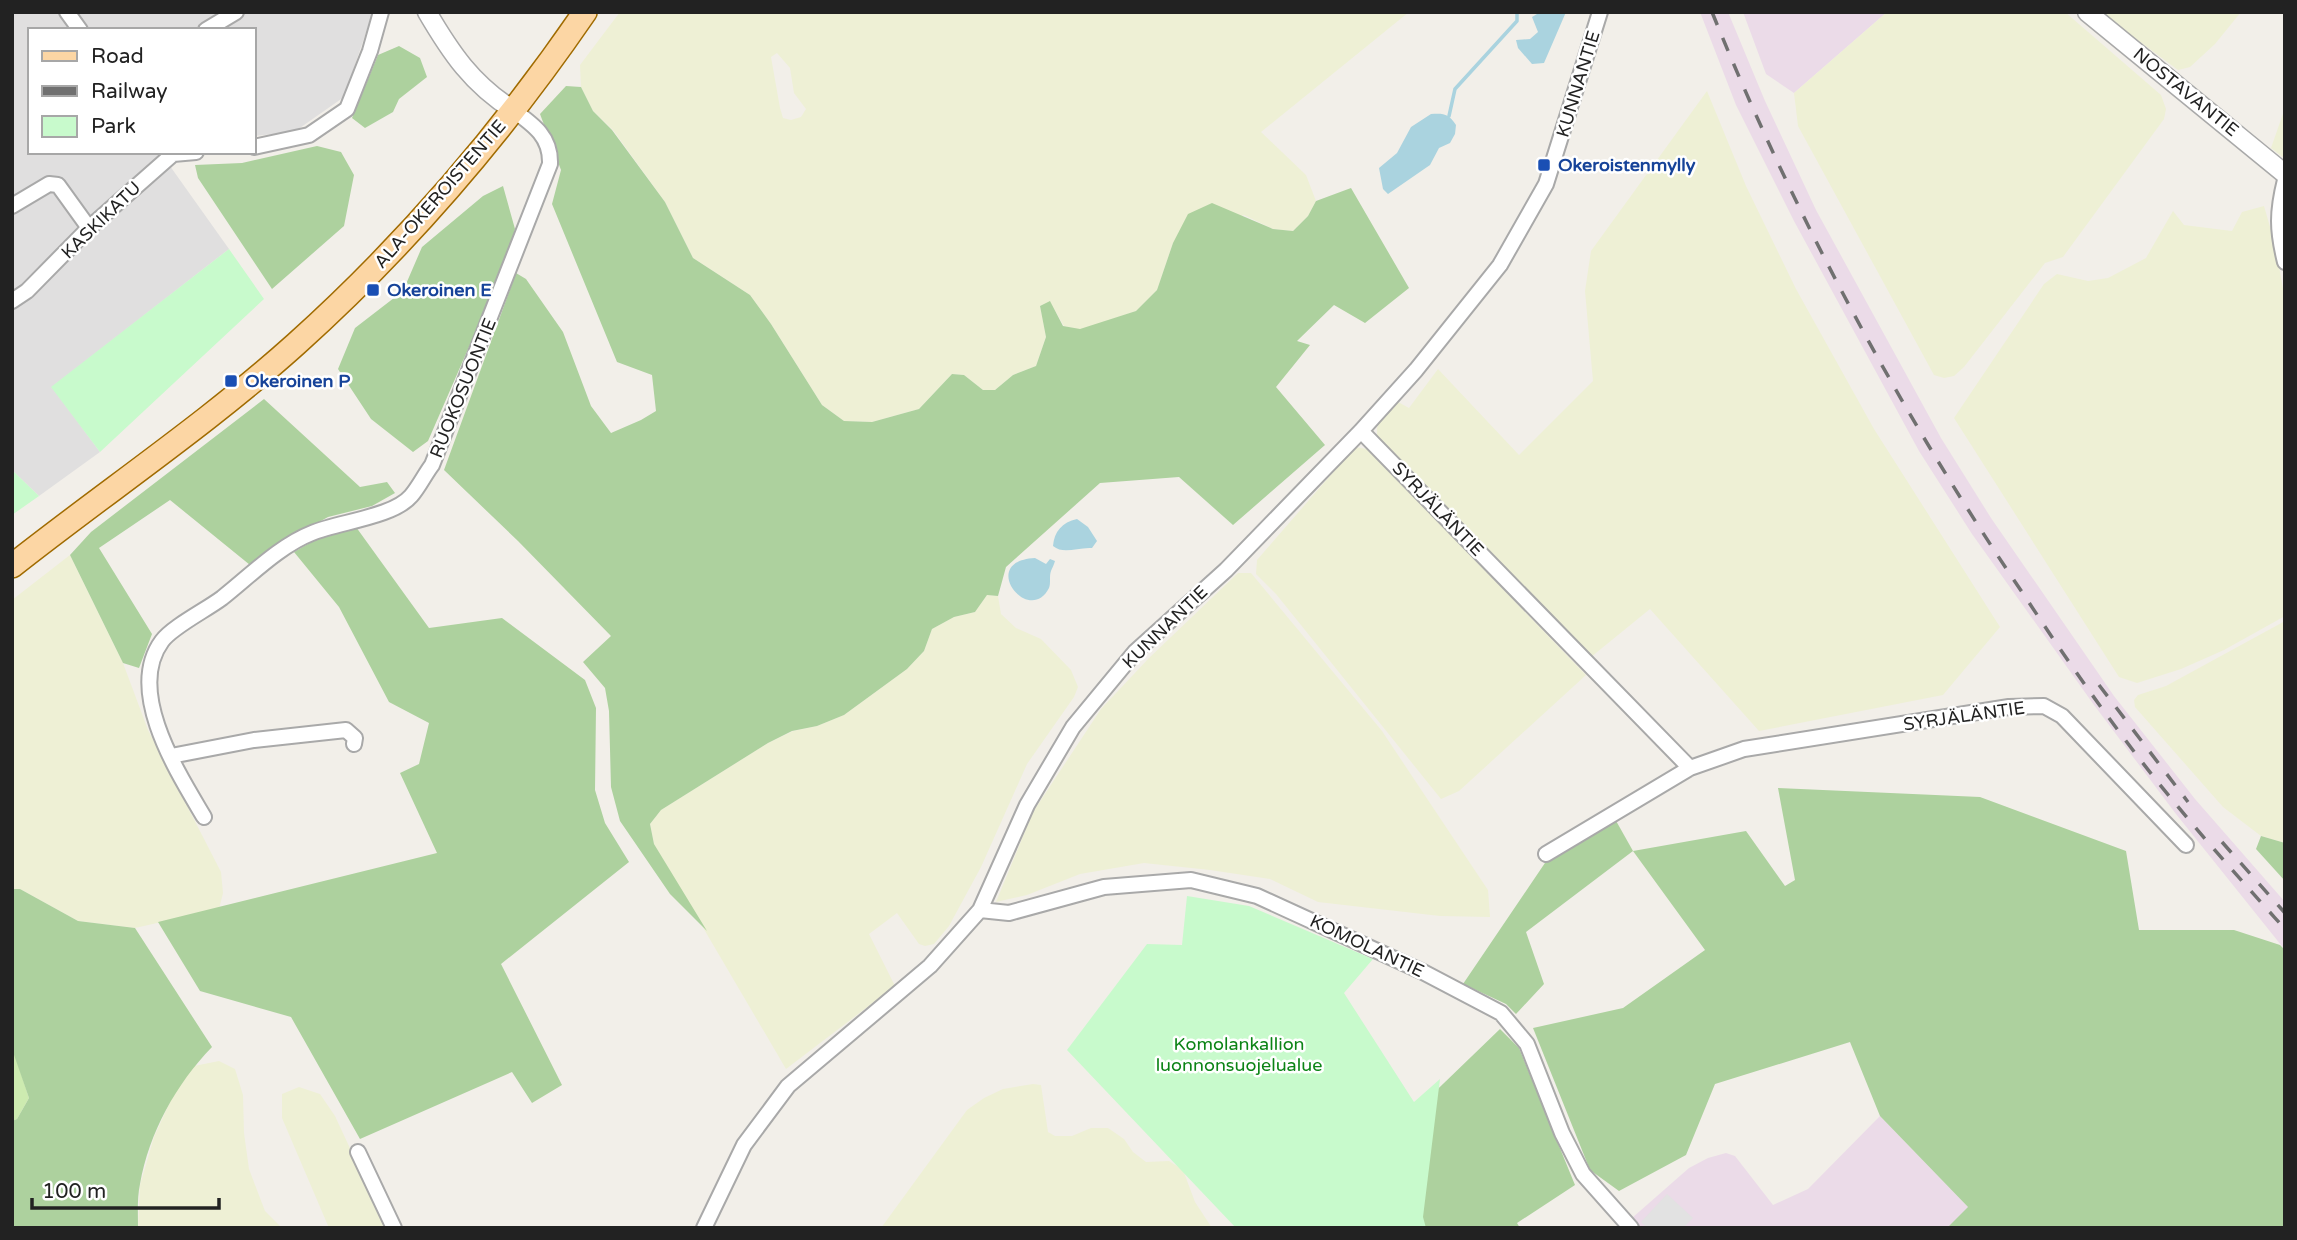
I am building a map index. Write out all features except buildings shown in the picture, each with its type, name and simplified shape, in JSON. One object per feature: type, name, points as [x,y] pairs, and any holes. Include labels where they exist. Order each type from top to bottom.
[{"type":"main road","name":"ALA-OKEROISTENTIE","points":[[12,566],[198,425],[295,344],[370,273],[475,158],[585,12]]},
{"type":"street","points":[[67,12],[79,28]]},
{"type":"street","points":[[209,28],[236,12]]},
{"type":"street","points":[[256,147],[309,135],[347,109],[370,51],[381,12]]},
{"type":"street","points":[[427,12],[463,67],[490,95],[513,110]]},
{"type":"street","name":"KUNNANTIE","points":[[704,1228],[744,1144],[788,1086],[930,965],[980,910],[1027,806],[1073,727],[1135,652],[1226,570],[1361,431],[1416,370],[1500,265],[1546,184],[1600,12]]},
{"type":"street","name":"NOSTAVANTIE","points":[[2087,12],[2285,174]]},
{"type":"street","name":"RUOKOSUONTIE","points":[[204,817],[171,756],[151,707],[150,663],[162,640],[214,604],[291,544],[312,532],[395,506],[411,496],[432,465],[550,164],[550,150],[544,136],[533,124],[513,110]]},
{"type":"street","name":"KASKIKATU","points":[[12,301],[27,291],[89,228],[171,154]]},
{"type":"street","points":[[2285,180],[2277,231],[2285,262]]},
{"type":"street","points":[[12,206],[48,184],[58,185],[89,228]]},
{"type":"street","name":"SYRJÄLÄNTIE","points":[[1361,431],[1690,768]]},
{"type":"street","name":"SYRJÄLÄNTIE","points":[[1546,854],[1690,768],[1744,749],[2009,707],[2044,705],[2062,716],[2186,845]]},
{"type":"street","points":[[171,756],[254,740],[346,730],[355,738],[354,744]]},
{"type":"street","name":"KOMOLANTIE","points":[[980,910],[1009,913],[1104,887],[1191,880],[1257,896],[1423,972],[1501,1013],[1527,1044],[1562,1133],[1583,1174],[1631,1228]]},
{"type":"street","points":[[358,1152],[394,1228]]},
{"type":"shaded area","points":[[12,12],[373,12],[344,97],[294,132],[256,136],[256,28],[28,28],[28,154],[161,154],[229,249],[52,387],[100,452],[39,496],[12,470]]},
{"type":"shaded area","points":[[1700,12],[1728,12],[1765,101],[1816,210],[1941,438],[1991,518],[2114,696],[2195,799],[2285,902],[2285,950],[2176,814],[2094,705],[1972,534],[1919,451],[1794,221],[1736,105]]},
{"type":"shaded area","points":[[1743,12],[1887,12],[1794,93],[1766,74]]},
{"type":"shaded area","points":[[1880,1116],[1969,1208],[1947,1228],[1642,1228],[1632,1218],[1689,1168],[1708,1158],[1726,1153],[1735,1156],[1773,1205],[1808,1189]]},
{"type":"shaded area","points":[[1667,1194],[1693,1218],[1683,1228],[1647,1228],[1641,1222]]},
{"type":"green space","points":[[620,12],[1409,12],[1261,132],[1306,175],[1316,201],[1308,216],[1293,231],[1273,229],[1244,215],[1173,243],[1157,290],[1136,311],[1081,330],[1064,326],[1050,302],[1040,306],[1046,337],[1036,366],[1013,375],[995,390],[983,390],[964,375],[952,374],[919,409],[872,422],[844,421],[822,405],[750,295],[693,258],[665,202],[613,130],[593,111],[581,87],[580,65]],"holes":[[[777,53],[790,68],[794,93],[806,109],[801,117],[791,120],[783,118],[771,57]]]},
{"type":"green space","points":[[1887,12],[2065,12],[2161,95],[2166,109],[2164,119],[2063,257],[2045,263],[1964,367],[1954,376],[1944,378],[1934,375],[1798,126],[1794,93]]},
{"type":"green space","points":[[2100,12],[2241,12],[2215,44],[2190,67],[2178,70]]},
{"type":"green space","points":[[399,46],[420,58],[427,77],[399,99],[393,112],[365,128],[352,118],[378,55]]},
{"type":"green space","points":[[566,86],[581,87],[593,111],[612,130],[665,202],[693,258],[750,295],[822,405],[844,421],[872,422],[919,409],[952,374],[964,375],[983,390],[995,390],[1013,375],[1036,366],[1046,337],[1040,306],[1050,301],[1063,326],[1080,329],[1136,311],[1157,290],[1173,243],[1188,214],[1212,203],[1273,229],[1293,231],[1308,216],[1316,201],[1351,188],[1409,288],[1365,323],[1334,305],[1297,341],[1310,345],[1276,387],[1325,445],[1233,525],[1179,477],[1100,483],[1006,567],[998,596],[987,595],[975,612],[954,617],[932,629],[924,651],[907,669],[844,715],[817,726],[792,731],[768,743],[661,810],[650,824],[654,844],[707,931],[670,894],[620,821],[611,787],[609,711],[605,688],[583,662],[611,636],[444,470],[516,273],[526,279],[563,332],[591,406],[611,433],[656,411],[652,375],[617,362],[552,204],[561,170],[540,114]]},
{"type":"green space","points":[[1707,91],[1746,186],[1796,289],[1874,429],[2000,627],[1943,695],[1759,731],[1650,609],[1591,657],[1377,438],[1381,417],[1398,402],[1409,408],[1438,369],[1519,455],[1593,381],[1585,291],[1591,251]]},
{"type":"green space","points":[[2285,108],[2285,159],[2271,148]]},
{"type":"green space","points":[[317,146],[341,152],[354,175],[344,226],[272,289],[198,178],[195,165],[242,163]]},
{"type":"green space","points":[[503,186],[515,229],[509,255],[428,441],[413,452],[371,419],[338,369],[355,328],[403,291],[422,247],[483,196]]},
{"type":"green space","points":[[2264,206],[2275,244],[2285,300],[2285,616],[2224,650],[2181,669],[2137,683],[2119,677],[1954,418],[2044,284],[2057,274],[2088,281],[2108,278],[2146,258],[2173,211],[2184,225],[2232,231],[2242,212]]},
{"type":"green space","points":[[229,249],[264,299],[100,452],[51,387]]},
{"type":"green space","points":[[264,399],[360,487],[387,482],[395,493],[372,506],[328,517],[280,544],[250,565],[170,500],[99,548],[152,634],[139,668],[123,663],[70,555],[91,532]]},
{"type":"green space","points":[[1355,447],[1367,449],[1586,675],[1459,791],[1441,799],[1276,594],[1256,574],[1257,560]]},
{"type":"green space","points":[[12,470],[39,496],[12,515]]},
{"type":"green space","points":[[356,527],[429,628],[502,618],[585,680],[596,708],[595,790],[605,823],[629,862],[501,964],[562,1085],[532,1103],[512,1072],[360,1139],[291,1017],[200,991],[158,922],[437,853],[400,773],[419,764],[429,723],[389,702],[339,607],[294,552],[315,540]]},
{"type":"green space","points":[[70,555],[123,663],[148,730],[221,872],[223,893],[219,909],[135,928],[78,921],[20,889],[12,889],[12,600]]},
{"type":"green space","points":[[1238,573],[1251,573],[1382,731],[1488,890],[1490,917],[1440,916],[1318,902],[1270,879],[1144,863],[1080,874],[1027,895],[996,902],[1033,812],[1101,709],[1149,658]]},
{"type":"green space","points":[[987,595],[998,596],[1001,614],[1016,628],[1041,639],[1071,670],[1078,687],[1074,697],[1027,764],[981,867],[949,926],[934,944],[925,946],[919,944],[897,913],[869,934],[895,986],[786,1069],[654,844],[650,824],[661,810],[768,743],[793,731],[817,726],[844,715],[907,669],[924,651],[932,629],[954,617],[975,612]]},
{"type":"green space","points":[[2285,621],[2285,843],[2261,836],[2223,807],[2135,707],[2134,700],[2138,695],[2166,686]]},
{"type":"green space","points":[[1778,788],[1980,797],[2126,851],[2139,930],[2234,930],[2280,945],[2285,950],[2285,1228],[1947,1228],[1968,1207],[1880,1116],[1850,1042],[1715,1084],[1686,1155],[1619,1191],[1590,1170],[1533,1028],[1623,1008],[1705,950],[1633,851],[1746,831],[1785,886],[1795,880]]},
{"type":"green space","points":[[1615,819],[1633,851],[1526,932],[1544,984],[1516,1014],[1506,1004],[1463,984],[1549,857]]},
{"type":"green space","points":[[2261,836],[2285,843],[2285,881],[2256,849]]},
{"type":"green space","points":[[12,889],[20,889],[78,921],[135,928],[212,1047],[176,1093],[157,1128],[140,1184],[138,1228],[12,1228],[12,1121],[17,1119],[29,1098],[12,1049]]},
{"type":"green space","name":"Komolankallion luonnonsuojelualue","points":[[1187,896],[1249,906],[1373,959],[1344,993],[1414,1102],[1440,1079],[1423,1217],[1426,1228],[1236,1228],[1067,1050],[1147,944],[1182,945]]},
{"type":"green space","points":[[1500,1029],[1519,1048],[1575,1185],[1517,1223],[1520,1228],[1348,1228],[1330,1193]]},
{"type":"green space","points":[[13,1049],[29,1098],[17,1119],[12,1121]]},
{"type":"green space","points":[[219,1061],[235,1069],[243,1095],[249,1169],[265,1211],[282,1228],[138,1228],[140,1185],[154,1137],[175,1091],[194,1066]]},
{"type":"green space","points":[[1041,1085],[1048,1132],[1055,1136],[1072,1136],[1091,1128],[1108,1128],[1124,1139],[1133,1152],[1146,1162],[1169,1161],[1183,1170],[1195,1202],[1212,1228],[881,1228],[967,1110],[1003,1089]]},
{"type":"green space","points":[[299,1087],[320,1094],[335,1116],[387,1228],[329,1228],[282,1118],[282,1094]]},
{"type":"water","points":[[1536,12],[1566,12],[1544,63],[1532,64],[1518,48],[1516,40],[1530,39],[1538,32],[1532,17]]},
{"type":"water","points":[[1431,114],[1443,114],[1451,118],[1456,125],[1455,134],[1450,143],[1439,148],[1430,165],[1388,194],[1383,189],[1379,168],[1397,153],[1411,127]]},
{"type":"water","points":[[1077,519],[1088,527],[1097,541],[1092,548],[1066,550],[1053,546],[1060,528]]},
{"type":"water","points":[[1035,558],[1046,564],[1050,559],[1055,561],[1050,573],[1049,588],[1040,598],[1030,600],[1013,589],[1009,579],[1010,569],[1018,562]]},
{"type":"waterway","points":[[1449,116],[1455,89],[1517,21],[1517,12]]},
{"type":"railway","points":[[1712,12],[1744,89],[1815,240],[1936,458],[2104,711],[2201,835],[2285,929]]},
{"type":"railway","points":[[2099,685],[2188,802]]},
{"type":"railway","points":[[2222,842],[2285,913]]},
{"type":"place","name":"Okeroistenmylly","points":[[1544,165]]},
{"type":"place","name":"Okeroinen E","points":[[373,290]]},
{"type":"place","name":"Okeroinen P","points":[[231,381]]}]
